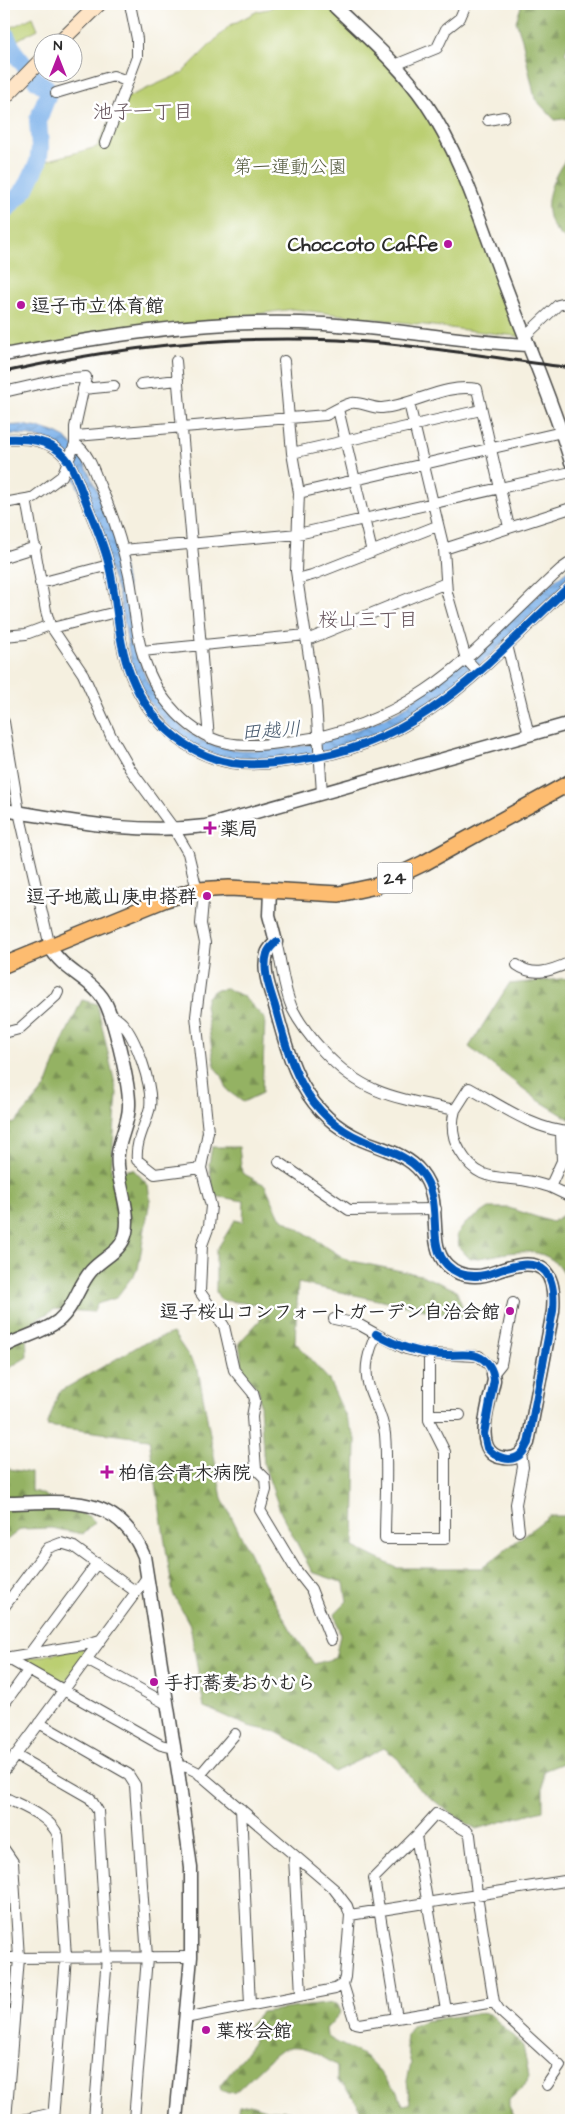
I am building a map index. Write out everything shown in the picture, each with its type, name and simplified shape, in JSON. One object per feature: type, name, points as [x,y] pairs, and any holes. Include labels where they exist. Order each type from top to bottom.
[{"type":"main road","points":[[70,32],[99,4]]},
{"type":"main road","points":[[4,98],[32,69]]},
{"type":"main road","name":"24","points":[[4,965],[166,899],[200,890],[229,888],[339,894],[376,886],[424,863],[571,782]]},
{"type":"street","points":[[105,143],[137,57],[137,39],[130,4]]},
{"type":"street","points":[[332,4],[394,64],[424,100],[453,151],[526,341],[567,433],[571,462]]},
{"type":"street","points":[[394,64],[437,48],[446,28],[460,18],[466,4]]},
{"type":"street","points":[[56,93],[113,76],[127,81]]},
{"type":"street","points":[[488,120],[504,117]]},
{"type":"street","points":[[4,355],[140,331],[269,323],[350,326],[453,340],[526,341],[558,305],[571,302]]},
{"type":"street","points":[[176,361],[209,738]]},
{"type":"street","points":[[284,361],[292,453],[299,492],[297,579],[316,703],[322,793]]},
{"type":"street","points":[[4,392],[60,379],[86,377],[75,427],[75,442],[62,476],[58,481],[34,497],[4,503]]},
{"type":"street","points":[[141,384],[178,380]]},
{"type":"street","points":[[83,389],[114,386]]},
{"type":"street","points":[[75,442],[182,428],[326,414],[351,403],[380,408],[409,403],[452,387],[465,386],[477,389],[509,527]]},
{"type":"street","points":[[409,403],[444,549],[447,593],[466,659],[478,672]]},
{"type":"street","points":[[338,409],[372,552]]},
{"type":"street","points":[[292,453],[481,410]]},
{"type":"street","points":[[299,492],[567,433]]},
{"type":"street","points":[[4,439],[25,438],[42,442],[56,448],[69,461],[100,536],[109,565],[124,652],[131,676],[138,691],[154,716],[172,735],[198,752],[232,763],[259,764],[319,756],[372,742],[394,731],[429,711],[478,672],[571,585]]},
{"type":"street","points":[[75,442],[92,467],[123,550],[142,651],[154,683],[181,720],[209,738],[238,745],[318,739],[369,722],[395,709],[425,690],[466,659],[561,569],[571,562]]},
{"type":"street","points":[[123,550],[298,534],[571,472]]},
{"type":"street","points":[[26,498],[36,547],[40,583],[51,627],[83,674],[111,736],[130,770],[174,830],[188,854],[200,890],[201,924],[205,943],[196,1016],[208,1132],[201,1168],[211,1206],[209,1226],[202,1245],[200,1292],[224,1326],[234,1370],[253,1393],[255,1400],[252,1417],[256,1469],[265,1478],[266,1490],[260,1510],[296,1570],[311,1589],[330,1640]]},
{"type":"street","points":[[444,549],[571,508]]},
{"type":"street","points":[[297,579],[312,575],[437,526]]},
{"type":"street","points":[[4,557],[36,547]]},
{"type":"street","points":[[40,583],[109,565]]},
{"type":"street","points":[[142,651],[306,638],[446,583]]},
{"type":"street","points":[[4,636],[26,634],[116,612]]},
{"type":"street","points":[[507,645],[528,735]]},
{"type":"street","points":[[4,722],[19,812],[50,947],[56,958],[101,996],[109,1013],[129,1093],[127,1119],[118,1153],[117,1166],[126,1220],[126,1232],[116,1251],[92,1270],[83,1282],[68,1311],[58,1321],[4,1347]]},
{"type":"street","points":[[4,810],[112,828],[174,830],[222,823],[571,723]]},
{"type":"street","points":[[270,891],[269,915],[281,960],[283,979],[298,1018],[309,1036],[340,1069],[371,1088],[392,1097],[455,1110]]},
{"type":"street","points":[[276,942],[267,955],[268,980],[289,1058],[306,1093],[329,1119],[343,1130],[409,1161],[421,1172],[429,1184],[436,1209],[437,1248],[447,1265],[456,1272],[465,1276],[476,1277],[508,1267],[533,1264],[542,1268],[552,1280],[553,1311],[528,1443],[521,1454],[514,1458],[499,1458],[487,1448],[484,1441],[494,1380],[490,1366],[479,1356],[429,1354],[406,1349],[358,1324],[334,1319]]},
{"type":"street","points":[[517,965],[526,971],[536,973],[550,972],[571,962]]},
{"type":"street","points":[[4,1033],[19,1029],[56,996],[58,992]]},
{"type":"street","points":[[109,1013],[122,1022],[133,1040],[149,1089],[150,1106],[136,1151],[137,1160],[155,1174],[201,1168]]},
{"type":"street","points":[[550,1187],[562,1161],[566,1133],[530,1120],[469,1088],[455,1110],[452,1120],[455,1140],[465,1160],[478,1173],[489,1177],[529,1181],[550,1187],[571,1197]]},
{"type":"street","points":[[279,1162],[348,1210],[436,1209]]},
{"type":"street","points":[[493,1374],[501,1364],[513,1303]]},
{"type":"street","points":[[376,1334],[370,1348],[367,1375],[369,1386],[381,1414],[384,1430],[385,1539],[445,1539],[445,1452],[432,1427],[429,1415],[429,1354]]},
{"type":"street","points":[[429,1415],[460,1415]]},
{"type":"street","points":[[519,1531],[516,1504],[523,1467],[521,1454]]},
{"type":"street","points":[[4,1504],[85,1504],[104,1510],[118,1518],[139,1543],[144,1556],[168,1704],[191,1868],[191,1957],[176,2120]]},
{"type":"street","points":[[4,1607],[48,1548],[67,1543],[98,1563],[136,1592]]},
{"type":"street","points":[[30,1653],[98,1563]]},
{"type":"street","points":[[4,1770],[148,1576]]},
{"type":"street","points":[[5,1658],[83,1645],[100,1640]]},
{"type":"street","points":[[5,1658],[161,1744],[174,1748]]},
{"type":"street","points":[[87,1660],[168,1704]]},
{"type":"street","points":[[4,1704],[28,1671]]},
{"type":"street","points":[[39,1723],[128,1774],[135,1785],[147,1957],[134,2120]]},
{"type":"street","points":[[200,1775],[235,1734]]},
{"type":"street","points":[[15,1755],[90,1798],[98,1811],[107,1957],[94,2120]]},
{"type":"street","points":[[177,1766],[187,1767],[200,1775],[341,1896],[350,1915],[343,1984],[355,2023],[360,2024],[494,2002]]},
{"type":"street","points":[[4,1797],[55,1828],[58,1836],[66,1957],[53,2117],[22,2120]]},
{"type":"street","points":[[241,1809],[250,2005]]},
{"type":"street","points":[[397,2018],[374,1878],[436,1814],[467,1831],[470,1835],[494,2002],[500,2011],[560,2066],[547,2085]]},
{"type":"street","points":[[416,1836],[446,2010]]},
{"type":"street","points":[[4,1849],[14,1862],[19,1958],[6,2120]]},
{"type":"street","points":[[294,1856],[301,1995]]},
{"type":"street","points":[[350,1915],[571,1880]]},
{"type":"street","points":[[4,1958],[191,1957]]},
{"type":"street","points":[[185,2018],[335,1989],[343,1984]]},
{"type":"green space","name":"第一運動公園","points":[[276,4],[332,4],[395,65],[464,176],[524,337],[293,309],[123,333],[4,357],[4,216],[38,163],[97,147],[119,101],[182,73],[229,26],[258,11],[269,9]]},
{"type":"green space","points":[[522,4],[571,4],[571,39],[565,53],[571,60],[571,118],[555,120],[535,99],[522,39],[516,21]]},
{"type":"green space","points":[[33,17],[38,29],[15,41],[8,29]]},
{"type":"green space","points":[[571,153],[571,242],[559,234],[551,224],[548,200],[556,175]]},
{"type":"green space","points":[[571,978],[571,1120],[538,1100],[469,1047],[509,984]]},
{"type":"green space","points":[[227,989],[243,996],[265,1019],[262,1093],[243,1102],[228,1091],[222,1076],[215,1068],[205,1005],[207,997],[215,990]]},
{"type":"green space","points":[[82,1000],[97,1004],[117,1093],[111,1173],[133,1169],[148,1185],[150,1200],[138,1269],[116,1298],[97,1304],[93,1312],[55,1309],[26,1326],[27,1357],[4,1371],[4,1125],[15,1123],[46,1087],[63,1040]]},
{"type":"green space","points":[[212,1147],[239,1147],[242,1173],[265,1185],[280,1217],[347,1260],[421,1275],[456,1290],[467,1319],[298,1283],[295,1342],[329,1380],[356,1439],[354,1547],[397,1568],[482,1568],[549,1516],[571,1516],[571,1760],[543,1771],[543,1810],[476,1829],[446,1810],[417,1787],[398,1759],[384,1748],[334,1772],[303,1746],[276,1732],[248,1726],[204,1707],[190,1625],[173,1594],[149,1439],[47,1426],[59,1392],[142,1344],[173,1333],[198,1370],[222,1498],[269,1592],[314,1664],[335,1658],[340,1635],[335,1613],[347,1601],[344,1583],[312,1572],[281,1513],[264,1465],[259,1391],[243,1370],[239,1343],[260,1320],[259,1305],[221,1300],[216,1292],[216,1251],[235,1220],[243,1222],[244,1201],[214,1196],[209,1164]]},
{"type":"green space","points":[[489,1208],[509,1208],[552,1222],[571,1210],[571,1283],[557,1264],[548,1257],[538,1253],[515,1252],[470,1259],[459,1247],[457,1234],[466,1223]]},
{"type":"green space","points":[[4,1468],[31,1473],[31,1491],[46,1496],[70,1512],[88,1516],[95,1522],[83,1534],[51,1528],[21,1529],[4,1542]]},
{"type":"green space","points":[[83,1648],[84,1656],[64,1683],[57,1684],[25,1663],[27,1659]]},
{"type":"green space","points":[[333,2003],[338,2005],[341,2012],[326,2029],[327,2036],[361,2054],[371,2062],[390,2085],[398,2091],[402,2105],[410,2104],[407,2081],[411,2064],[406,2044],[407,2034],[412,2026],[424,2021],[476,2013],[490,2014],[523,2046],[529,2076],[525,2085],[509,2100],[509,2106],[516,2120],[364,2120],[354,2098],[337,2081],[337,2066],[311,2052],[297,2048],[282,2050],[235,2092],[228,2093],[221,2090],[220,2085],[254,2042],[253,2036],[247,2031],[249,2025],[261,2012]]},
{"type":"green space","points":[[250,2104],[268,2110],[290,2111],[299,2120],[243,2120],[238,2110],[239,2106]]},
{"type":"water","points":[[22,425],[44,429],[60,435],[76,449],[98,493],[121,555],[139,658],[148,682],[162,705],[180,725],[201,740],[215,746],[230,749],[261,750],[299,746],[335,737],[387,717],[404,708],[571,567],[571,580],[472,673],[436,701],[412,716],[384,730],[321,752],[288,759],[256,761],[225,757],[198,748],[181,737],[166,723],[147,699],[132,667],[116,587],[63,449],[42,438],[28,435],[4,434],[4,426]]},
{"type":"waterway","points":[[4,32],[14,52],[37,81],[46,87],[48,94],[38,120],[40,148],[38,163],[26,188],[4,212]]},
{"type":"railway","points":[[4,372],[45,363],[128,350],[212,341],[254,339],[367,342],[571,368]]},
{"type":"cycle path","points":[[4,439],[21,439],[45,443],[59,451],[72,466],[107,557],[126,663],[138,692],[147,707],[170,733],[199,752],[215,759],[240,764],[257,764],[316,757],[350,749],[400,728],[430,710],[468,682],[571,585]]},
{"type":"cycle path","points":[[276,942],[267,954],[265,967],[267,980],[294,1066],[312,1101],[342,1129],[362,1140],[401,1156],[421,1172],[428,1183],[432,1196],[437,1245],[447,1265],[456,1272],[478,1276],[520,1265],[531,1265],[539,1267],[550,1278],[553,1311],[528,1443],[523,1452],[513,1459],[508,1459],[494,1454],[487,1448],[484,1434],[494,1380],[491,1369],[484,1360],[470,1355],[446,1355],[418,1351],[393,1343],[376,1334]]},
{"type":"place","name":"Choccoto Caffe","points":[[448,244]]},
{"type":"place","name":"逗子市立体育館","points":[[21,305]]},
{"type":"place","name":"薬局","points":[[210,828]]},
{"type":"place","name":"逗子地蔵山庚申搭群","points":[[207,896]]},
{"type":"place","name":"逗子桜山コンフォートガーデン自治会館","points":[[510,1311]]},
{"type":"place","name":"柏信会青木病院","points":[[107,1472]]},
{"type":"place","name":"手打蕎麦おかむら","points":[[154,1682]]},
{"type":"place","name":"葉桜会館","points":[[206,2030]]},
{"type":"district","name":"池子一丁目","points":[[143,111]]},
{"type":"district","name":"桜山三丁目","points":[[368,619]]},
{"type":"water label","name":"田越川","points":[[271,730]]}]
